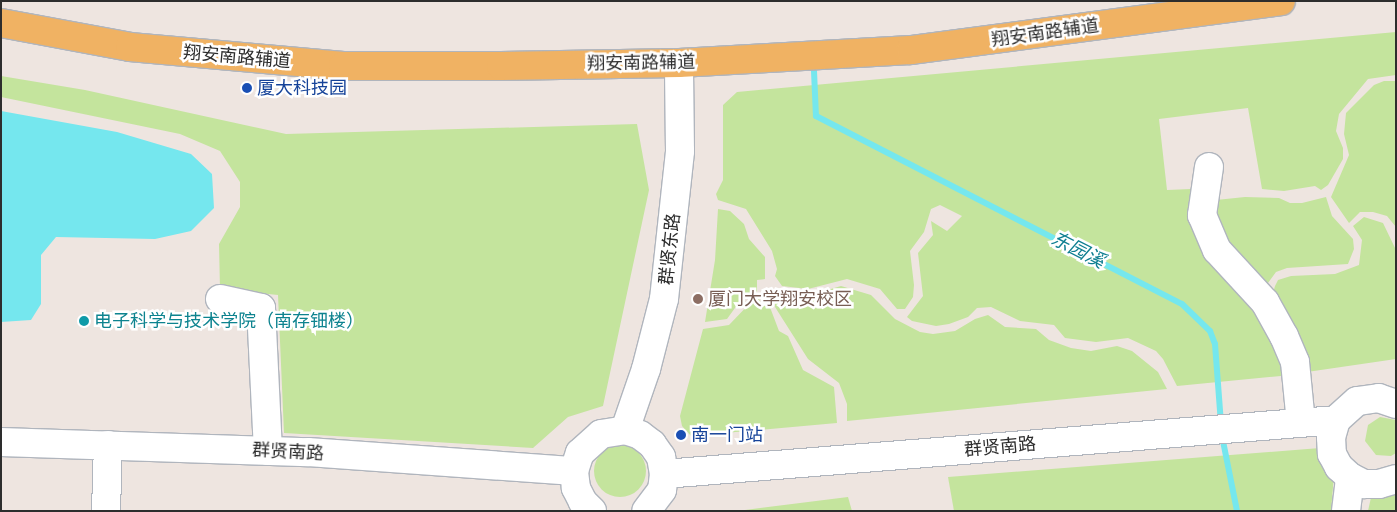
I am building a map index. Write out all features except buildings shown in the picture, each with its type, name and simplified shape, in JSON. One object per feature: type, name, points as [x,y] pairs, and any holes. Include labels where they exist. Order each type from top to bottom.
[{"type":"main road","name":"翔安南路辅道","points":[[1,23],[130,47],[343,66],[679,63],[911,50],[1281,1]]},
{"type":"street","name":"群贤东路","points":[[625,430],[646,369],[664,299],[680,151],[679,63]]},
{"type":"street","points":[[1209,167],[1202,215],[1216,250],[1265,302],[1284,336],[1295,362],[1301,422]]},
{"type":"street","points":[[220,299],[261,308],[268,451]]},
{"type":"street","points":[[1395,403],[1379,398],[1357,401],[1336,420],[1331,437],[1332,454],[1339,467],[1350,478],[1364,484],[1379,484],[1396,479]]},
{"type":"street","name":"群贤南路","points":[[664,474],[1336,420]]},
{"type":"street","points":[[592,511],[583,502],[576,488],[574,471],[580,453],[588,442],[601,434],[625,430],[640,434],[652,444],[661,457],[664,474],[662,490],[646,511]]},
{"type":"street","name":"群贤南路","points":[[1,442],[268,451],[574,471]]},
{"type":"street","points":[[106,511],[108,445]]},
{"type":"street","points":[[1346,511],[1350,478]]},
{"type":"green space","points":[[1396,32],[1396,75],[1368,79],[1339,114],[1336,131],[1343,148],[1343,159],[1328,185],[1321,190],[1315,186],[1284,191],[1262,189],[1248,108],[1159,119],[1167,190],[1191,189],[1193,204],[1288,366],[1281,376],[1177,386],[1163,359],[1156,351],[1128,338],[1096,342],[1065,338],[1054,325],[1020,321],[991,307],[977,308],[968,317],[949,324],[936,326],[912,321],[907,317],[923,296],[918,253],[933,235],[931,221],[947,231],[962,216],[940,205],[931,209],[924,232],[910,251],[914,285],[913,297],[905,309],[897,309],[880,289],[847,279],[808,289],[782,286],[775,276],[777,269],[772,251],[746,209],[718,200],[716,194],[723,180],[723,105],[737,92]]},
{"type":"green space","points":[[1,76],[85,90],[286,134],[637,124],[649,190],[603,406],[568,417],[533,448],[284,433],[278,295],[220,289],[219,244],[240,207],[240,182],[220,151],[180,134],[1,97]]},
{"type":"green space","points":[[1384,81],[1396,81],[1396,227],[1387,216],[1373,212],[1360,212],[1349,223],[1331,197],[1349,155],[1344,134],[1346,113],[1374,85]]},
{"type":"green space","points":[[1245,197],[1279,198],[1290,203],[1302,203],[1326,197],[1332,216],[1353,239],[1354,249],[1348,264],[1287,268],[1276,272],[1268,283],[1267,296],[1236,258],[1210,204],[1216,200]]},
{"type":"green space","points":[[718,209],[730,211],[744,224],[749,239],[765,257],[765,279],[757,280],[757,291],[740,301],[727,319],[705,322],[715,260]]},
{"type":"green space","points":[[1364,217],[1383,223],[1396,250],[1396,359],[1307,372],[1273,293],[1275,286],[1278,280],[1291,276],[1335,274],[1359,265],[1362,240],[1353,226]]},
{"type":"green space","points":[[841,286],[871,295],[895,319],[920,332],[933,334],[955,331],[975,319],[988,315],[1005,327],[1036,329],[1049,340],[1071,348],[1091,351],[1117,346],[1132,351],[1158,372],[1167,389],[847,421],[847,404],[839,383],[808,359],[775,307],[775,300],[782,297],[782,292],[804,297]]},
{"type":"green space","points":[[759,299],[761,304],[768,302],[779,331],[788,336],[803,370],[834,387],[837,423],[691,436],[682,426],[680,416],[703,329],[729,325],[753,300]]},
{"type":"green space","points":[[1380,417],[1396,420],[1396,453],[1391,456],[1376,455],[1365,441],[1368,425]]},
{"type":"green space","points":[[620,445],[630,447],[638,453],[644,461],[646,471],[644,481],[638,489],[630,495],[620,497],[610,495],[602,489],[596,481],[594,471],[596,461],[602,453],[610,447]]},
{"type":"green space","points":[[1320,448],[1334,475],[1331,511],[954,511],[948,477]]},
{"type":"green space","points":[[1396,489],[1396,511],[1368,511],[1372,493]]},
{"type":"green space","points":[[848,497],[852,511],[737,511]]},
{"type":"water","points":[[1,111],[117,132],[191,154],[212,174],[214,208],[191,231],[155,239],[56,237],[41,255],[41,304],[31,320],[1,322]]},
{"type":"waterway","name":"东园溪","points":[[814,71],[816,116],[1182,304],[1210,331],[1215,344],[1221,424]]},
{"type":"waterway","name":"东园溪","points":[[1222,436],[1237,511]]},
{"type":"place","name":"厦大科技园","points":[[247,88]]},
{"type":"place","name":"厦门大学翔安校区","points":[[698,299]]},
{"type":"place","name":"电子科学与技术学院（南存钿楼）","points":[[84,321]]},
{"type":"place","name":"南一门站","points":[[681,435]]}]
